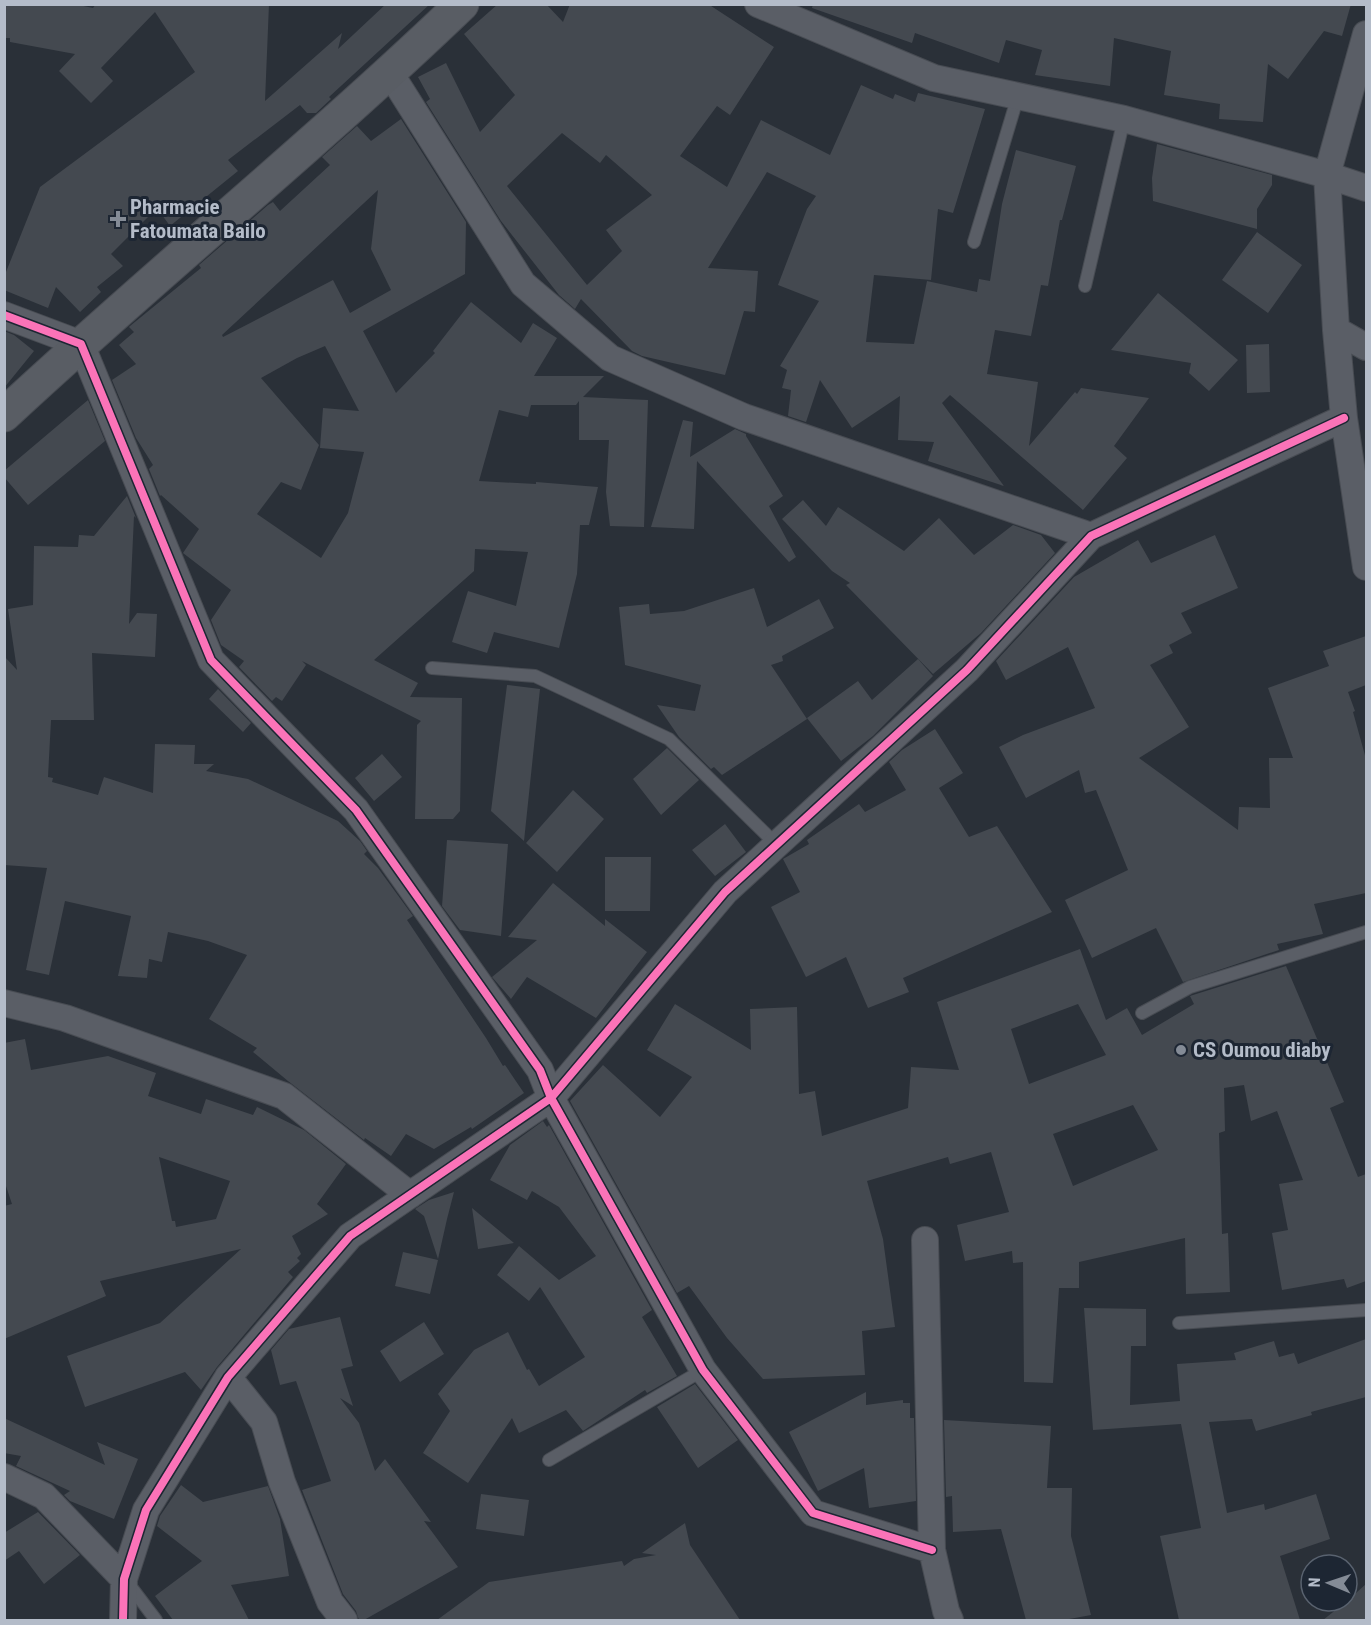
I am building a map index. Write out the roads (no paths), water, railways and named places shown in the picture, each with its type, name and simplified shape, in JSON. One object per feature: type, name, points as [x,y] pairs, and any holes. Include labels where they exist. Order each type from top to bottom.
[{"type":"street","points":[[4,415],[81,344],[390,73],[462,4]]},
{"type":"street","points":[[758,4],[934,78],[1124,119],[1327,175],[1366,188]]},
{"type":"street","points":[[1366,34],[1327,175],[1336,330],[1344,418],[1366,567]]},
{"type":"street","points":[[390,73],[523,284],[610,358],[744,417],[1091,536]]},
{"type":"street","points":[[4,315],[81,344],[211,660],[356,810],[540,1070],[551,1098],[703,1370],[813,1513],[932,1550]]},
{"type":"street","points":[[1336,330],[1366,347]]},
{"type":"street","points":[[123,1620],[124,1579],[146,1510],[228,1377],[350,1236],[551,1098],[724,892],[967,670],[1091,536],[1344,418]]},
{"type":"street","points":[[4,1004],[65,1018],[284,1096],[410,1195]]},
{"type":"street","points":[[925,1240],[932,1550],[950,1620]]},
{"type":"street","points":[[228,1377],[264,1422],[282,1482],[330,1602],[344,1620]]},
{"type":"street","points":[[4,1477],[44,1496],[124,1579]]},
{"type":"lane","points":[[974,242],[1018,96]]},
{"type":"lane","points":[[1085,286],[1124,119]]},
{"type":"lane","points":[[432,668],[535,676],[669,739],[776,844]]},
{"type":"lane","points":[[1142,1013],[1190,987],[1366,932]]},
{"type":"lane","points":[[1179,1323],[1366,1310]]},
{"type":"lane","points":[[549,1461],[703,1370]]},
{"type":"lane","points":[[124,1579],[156,1620]]},
{"type":"place","name":"Pharmacie Fatoumata Bailo","points":[[118,219]]},
{"type":"place","name":"CS Oumou diaby","points":[[1181,1050]]}]
